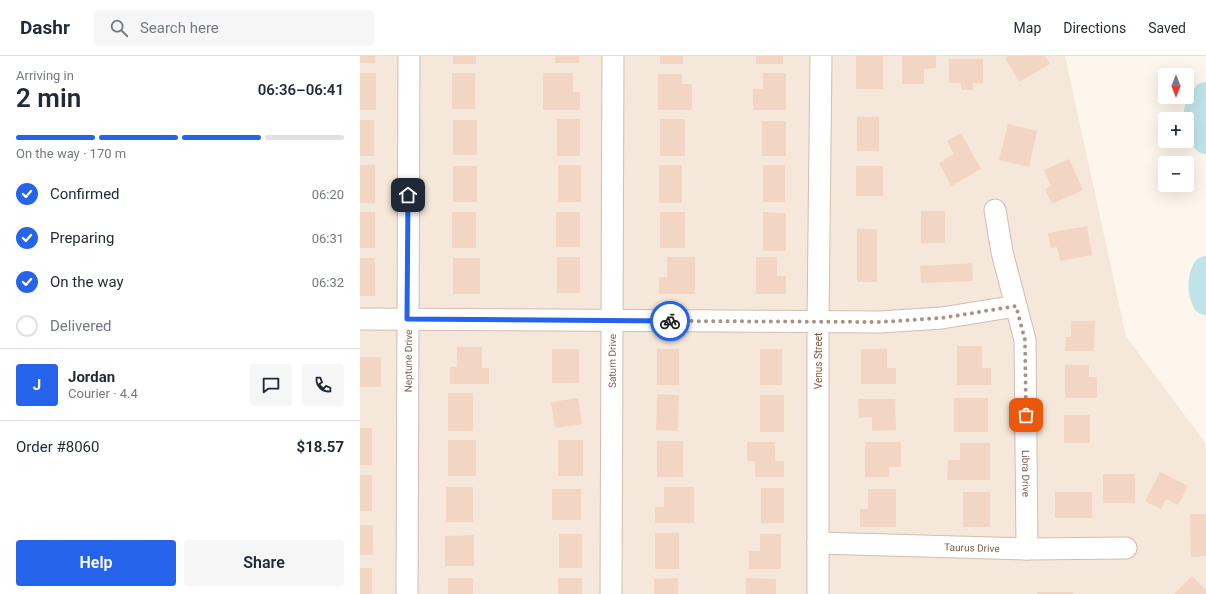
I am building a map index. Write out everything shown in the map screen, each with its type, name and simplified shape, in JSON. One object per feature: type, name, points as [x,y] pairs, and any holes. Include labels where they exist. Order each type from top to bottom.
[{"type":"street","name":"Neptune Drive","points":[[407,594],[409,56]]},
{"type":"street","name":"Saturn Drive","points":[[611,594],[610,437],[613,56]]},
{"type":"street","name":"Venus Street","points":[[818,594],[818,321],[821,56]]},
{"type":"street","name":"Libra Drive","points":[[995,210],[1002,252],[1025,340],[1027,549]]},
{"type":"street","points":[[360,319],[880,322],[942,318],[1016,306]]},
{"type":"street","name":"Taurus Drive","points":[[818,543],[1027,549],[1126,548]]},
{"type":"shaded area","points":[[360,56],[1065,56],[1126,336],[1206,444],[1206,594],[360,594]]},
{"type":"building","points":[[360,56],[375,56],[375,63],[360,63]]},
{"type":"building","points":[[453,56],[476,56],[476,64],[453,64]]},
{"type":"building","points":[[555,56],[579,56],[579,63],[555,63]]},
{"type":"building","points":[[660,56],[683,56],[683,64],[660,64]]},
{"type":"building","points":[[756,56],[783,56],[783,64],[756,64]]},
{"type":"building","points":[[856,56],[883,56],[883,89],[856,89]]},
{"type":"building","points":[[902,56],[936,56],[936,68],[924,69],[924,84],[902,84]]},
{"type":"building","points":[[1008,56],[1045,56],[1050,64],[1019,82],[1005,58]]},
{"type":"building","points":[[949,59],[983,59],[983,83],[973,83],[973,90],[961,90],[961,83],[949,83]]},
{"type":"building","points":[[360,73],[376,73],[376,110],[360,110]]},
{"type":"building","points":[[452,73],[475,73],[475,109],[452,109]]},
{"type":"building","points":[[543,73],[573,73],[573,92],[580,92],[580,110],[543,110]]},
{"type":"building","points":[[763,73],[786,73],[786,110],[753,110],[753,89],[763,89]]},
{"type":"building","points":[[658,74],[682,74],[682,84],[692,84],[692,110],[658,110]]},
{"type":"building","points":[[857,117],[879,117],[879,151],[857,151]]},
{"type":"building","points":[[557,119],[580,119],[580,156],[557,156]]},
{"type":"building","points":[[660,119],[685,119],[685,156],[660,156]]},
{"type":"building","points":[[360,120],[374,120],[374,156],[360,156]]},
{"type":"building","points":[[453,120],[477,120],[477,155],[453,155]]},
{"type":"building","points":[[762,121],[786,121],[786,156],[762,156]]},
{"type":"building","points":[[1008,124],[1037,131],[1029,167],[999,160]]},
{"type":"building","points":[[961,133],[981,169],[951,186],[939,163],[954,154],[947,141]]},
{"type":"building","points":[[1069,159],[1083,190],[1052,204],[1045,189],[1051,186],[1044,170]]},
{"type":"building","points":[[360,165],[375,165],[375,203],[360,203]]},
{"type":"building","points":[[558,165],[581,165],[581,202],[558,202]]},
{"type":"building","points":[[659,165],[682,165],[682,203],[659,203]]},
{"type":"building","points":[[763,165],[785,165],[785,202],[763,202]]},
{"type":"building","points":[[453,166],[477,166],[477,202],[453,202]]},
{"type":"building","points":[[856,166],[883,166],[883,196],[856,196]]},
{"type":"building","points":[[921,211],[945,211],[945,243],[921,243]]},
{"type":"building","points":[[360,212],[375,212],[375,248],[360,248]]},
{"type":"building","points":[[452,212],[476,212],[476,248],[452,248]]},
{"type":"building","points":[[556,212],[580,212],[580,247],[556,247]]},
{"type":"building","points":[[660,212],[685,212],[685,248],[660,248]]},
{"type":"building","points":[[763,212],[786,213],[786,251],[763,251]]},
{"type":"building","points":[[1087,226],[1092,255],[1060,261],[1057,247],[1051,248],[1048,233]]},
{"type":"building","points":[[857,229],[877,229],[877,282],[857,282]]},
{"type":"building","points":[[557,257],[580,257],[580,293],[557,293]]},
{"type":"building","points":[[667,257],[695,257],[695,294],[659,294],[659,277],[667,277]]},
{"type":"building","points":[[756,257],[777,257],[777,276],[786,276],[786,294],[756,294]]},
{"type":"building","points":[[360,258],[375,258],[375,296],[360,296]]},
{"type":"building","points":[[453,258],[480,258],[480,294],[453,294]]},
{"type":"building","points":[[972,263],[973,281],[921,283],[920,266]]},
{"type":"building","points":[[1071,321],[1095,321],[1094,351],[1065,351],[1066,337],[1071,337]]},
{"type":"building","points":[[957,346],[982,346],[982,368],[991,368],[991,385],[957,385]]},
{"type":"building","points":[[457,347],[482,347],[482,368],[489,368],[489,384],[450,384],[450,367],[457,367]]},
{"type":"building","points":[[552,349],[579,349],[579,383],[552,383]]},
{"type":"building","points":[[657,349],[679,349],[679,385],[657,385]]},
{"type":"building","points":[[760,349],[782,349],[782,385],[760,385]]},
{"type":"building","points":[[861,349],[887,349],[887,368],[896,368],[896,384],[861,384]]},
{"type":"building","points":[[360,357],[381,357],[381,387],[360,387]]},
{"type":"building","points":[[1065,365],[1089,365],[1089,377],[1097,377],[1097,398],[1065,398]]},
{"type":"building","points":[[448,393],[473,393],[473,431],[448,431]]},
{"type":"building","points":[[657,394],[679,395],[678,431],[656,430]]},
{"type":"building","points":[[760,395],[784,395],[784,432],[760,432]]},
{"type":"building","points":[[578,398],[582,424],[555,428],[551,402]]},
{"type":"building","points":[[954,398],[988,398],[988,432],[954,432]]},
{"type":"building","points":[[858,399],[895,399],[896,430],[872,431],[872,417],[859,418]]},
{"type":"building","points":[[1064,415],[1090,415],[1090,443],[1064,443]]},
{"type":"building","points":[[360,428],[372,428],[372,465],[360,465]]},
{"type":"building","points":[[448,440],[476,440],[476,476],[448,476]]},
{"type":"building","points":[[558,440],[583,440],[583,476],[558,476]]},
{"type":"building","points":[[657,441],[683,441],[683,477],[657,477]]},
{"type":"building","points":[[747,442],[775,442],[775,461],[784,461],[784,477],[755,477],[755,461],[747,461]]},
{"type":"building","points":[[865,442],[901,442],[901,467],[889,467],[889,477],[865,477]]},
{"type":"building","points":[[960,443],[990,443],[990,480],[947,480],[948,460],[960,460]]},
{"type":"building","points":[[1160,472],[1188,486],[1178,505],[1166,499],[1161,509],[1145,501]]},
{"type":"building","points":[[1103,474],[1135,474],[1135,503],[1103,503]]},
{"type":"building","points":[[360,475],[372,475],[372,511],[360,511]]},
{"type":"building","points":[[446,487],[473,487],[473,522],[446,522]]},
{"type":"building","points":[[664,487],[694,487],[694,523],[655,523],[655,507],[664,507]]},
{"type":"building","points":[[761,488],[784,488],[784,523],[761,523]]},
{"type":"building","points":[[552,489],[581,489],[581,520],[552,520]]},
{"type":"building","points":[[868,489],[896,489],[896,527],[860,527],[860,509],[868,509]]},
{"type":"building","points":[[963,492],[990,492],[990,527],[963,527]]},
{"type":"building","points":[[1055,492],[1092,492],[1092,518],[1055,518]]},
{"type":"building","points":[[1190,514],[1206,514],[1206,556],[1191,557]]},
{"type":"building","points":[[360,525],[373,525],[373,555],[360,555]]},
{"type":"building","points":[[655,533],[679,533],[679,569],[655,569]]},
{"type":"building","points":[[559,534],[582,534],[582,568],[559,568]]},
{"type":"building","points":[[760,534],[781,534],[781,569],[749,569],[749,551],[760,551]]},
{"type":"building","points":[[474,535],[474,566],[445,566],[445,536]]},
{"type":"building","points":[[360,568],[372,568],[372,594],[360,594]]},
{"type":"building","points":[[1192,576],[1206,590],[1206,594],[1174,594]]},
{"type":"building","points":[[448,578],[473,578],[473,594],[448,594]]},
{"type":"building","points":[[558,578],[582,578],[582,594],[558,594]]},
{"type":"building","points":[[678,578],[678,594],[654,594],[654,579]]},
{"type":"building","points":[[746,578],[776,579],[776,594],[746,594]]},
{"type":"building","points":[[1037,592],[1073,592],[1073,594],[1037,594]]},
{"type":"waterway","points":[[1206,96],[1199,108],[1195,127],[1206,140]]},
{"type":"waterway","points":[[1206,270],[1202,286],[1206,301]]},
{"type":"way so far","points":[[670,321],[880,322],[942,318],[1016,306],[1025,340],[1026,415]]},
{"type":"route","points":[[408,195],[407,319],[670,321]]}]
